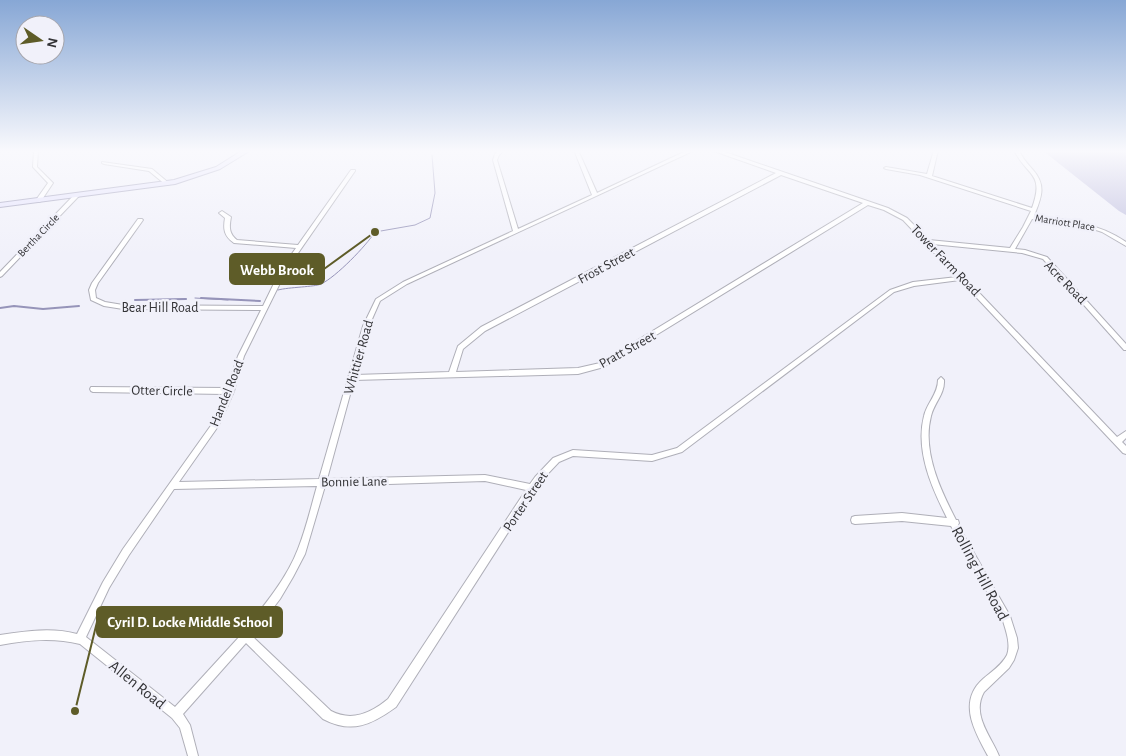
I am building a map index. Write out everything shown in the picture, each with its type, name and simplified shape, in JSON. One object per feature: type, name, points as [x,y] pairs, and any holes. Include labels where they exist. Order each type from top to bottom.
[{"type":"main road","points":[[0,205],[158,185]]},
{"type":"street","points":[[40,200],[50,185]]},
{"type":"street","name":"Handel Road","points":[[80,639],[114,573],[215,425],[230,391],[241,356],[284,268],[342,185]]},
{"type":"street","points":[[502,185],[516,232]]},
{"type":"street","points":[[591,185],[595,195]]},
{"type":"street","name":"Whittier Road","points":[[176,714],[288,582],[302,551],[371,312],[384,295],[616,185]]},
{"type":"street","name":"Frost Street","points":[[452,375],[460,348],[484,329],[757,185]]},
{"type":"street","name":"Tower Farm Road","points":[[816,185],[905,218],[930,242],[1126,451]]},
{"type":"street","points":[[955,185],[1033,210]]},
{"type":"street","points":[[1011,250],[1018,242],[1030,217],[1040,192],[1040,185]]},
{"type":"street","name":"Bertha Circle","points":[[0,275],[76,196]]},
{"type":"street","name":"Pratt Street","points":[[352,378],[578,371],[602,365],[867,203]]},
{"type":"street","points":[[222,213],[228,217],[226,231],[229,237],[236,242],[298,247]]},
{"type":"street","name":"Marriott Place","points":[[1030,217],[1089,224],[1110,232],[1126,244]]},
{"type":"street","name":"Bear Hill Road","points":[[140,220],[95,283],[92,290],[93,300],[124,307],[264,308]]},
{"type":"street","name":"Acre Road","points":[[930,242],[1031,252],[1045,258],[1126,348]]},
{"type":"street","name":"Porter Street","points":[[244,636],[327,715],[335,720],[347,722],[371,718],[392,703],[532,488],[549,465],[565,455],[573,453],[660,458],[679,450],[892,291],[913,284],[964,278]]},
{"type":"street","name":"Rolling Hill Road","points":[[941,380],[942,390],[931,407],[926,423],[925,438],[931,474],[954,523],[1007,619],[1013,646],[1011,657],[979,689],[976,697],[975,709],[978,726],[994,756]]},
{"type":"street","name":"Otter Circle","points":[[94,389],[230,391]]},
{"type":"street","points":[[1117,441],[1126,434]]},
{"type":"street","name":"Bonnie Lane","points":[[174,486],[485,478],[532,488]]},
{"type":"street","points":[[856,520],[902,517],[954,523]]},
{"type":"street","name":"Allen Road","points":[[0,640],[48,634],[64,634],[80,639],[94,648],[176,714],[185,725],[193,756]]},
{"type":"shaded area","points":[[1087,185],[1126,185],[1126,215]]},
{"type":"waterway","points":[[278,290],[321,284],[350,261],[375,232],[415,225],[430,218],[435,193],[434,185]]},
{"type":"waterway","points":[[195,298],[228,300]]},
{"type":"waterway","points":[[201,298],[260,301]]},
{"type":"waterway","points":[[135,300],[186,299],[159,300]]},
{"type":"waterway","points":[[0,308],[14,306],[43,309],[79,306]]},
{"type":"place","name":"Webb Brook","points":[[375,232]]},
{"type":"place","name":"Cyril D. Locke Middle School","points":[[75,711]]}]
